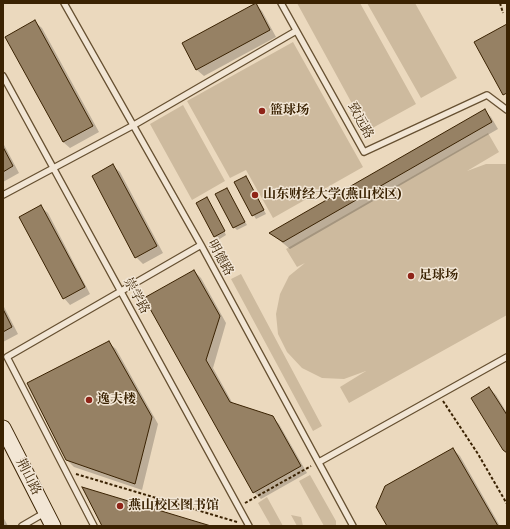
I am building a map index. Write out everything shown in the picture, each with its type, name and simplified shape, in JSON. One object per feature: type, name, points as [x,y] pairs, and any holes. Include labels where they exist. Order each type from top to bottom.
[{"type":"main road","name":"荆山路","points":[[3,428],[53,526]]},
{"type":"lane","name":"明德路","points":[[64,3],[134,125],[353,526]]},
{"type":"lane","name":"致远路","points":[[281,3],[364,152],[487,95],[507,110]]},
{"type":"lane","points":[[3,195],[134,125],[296,30]]},
{"type":"lane","name":"崇学路","points":[[3,76],[240,506],[249,526]]},
{"type":"lane","points":[[94,526],[7,357],[200,245]]},
{"type":"lane","points":[[319,462],[507,357]]},
{"type":"lane","points":[[22,526],[46,512]]},
{"type":"path","points":[[500,3],[503,13]]},
{"type":"path","points":[[439,395],[478,454],[507,504]]},
{"type":"path","points":[[240,506],[319,462]]},
{"type":"path","points":[[65,470],[249,526]]},
{"type":"shaded area","points":[[297,3],[360,3],[416,104],[367,131]]},
{"type":"shaded area","points":[[367,3],[415,3],[457,78],[421,98]]},
{"type":"shaded area","name":"篮球场","points":[[293,42],[363,167],[273,218],[246,170],[230,178],[187,101]]},
{"type":"shaded area","points":[[183,105],[225,181],[192,200],[150,124]]},
{"type":"shaded area","points":[[488,133],[499,152],[467,171],[486,164],[507,164],[507,315],[349,403],[340,387],[366,371],[344,379],[322,378],[302,368],[287,352],[278,334],[276,314],[280,294],[289,276],[305,263],[297,267],[286,249]]},
{"type":"shaded area","points":[[241,274],[322,426],[313,431],[231,279]]},
{"type":"shaded area","points":[[310,475],[336,521],[336,526],[324,526],[299,481]]},
{"type":"shaded area","points":[[267,497],[283,526],[271,526],[258,503]]},
{"type":"shaded area","points":[[291,515],[301,517],[303,526],[297,526]]},
{"type":"building","points":[[256,3],[270,30],[196,70],[182,43]]},
{"type":"building","points":[[35,20],[93,126],[63,142],[5,37]]},
{"type":"building","points":[[507,24],[507,93],[503,95],[474,42]]},
{"type":"building","points":[[485,109],[492,122],[283,242],[269,233]]},
{"type":"building","points":[[3,147],[13,166],[3,172]]},
{"type":"building","points":[[113,164],[157,246],[135,258],[92,176]]},
{"type":"building","points":[[246,176],[264,210],[252,216],[234,182]]},
{"type":"building","points":[[227,188],[245,222],[233,228],[215,194]]},
{"type":"building","points":[[207,197],[225,231],[214,237],[196,203]]},
{"type":"building","points":[[41,205],[85,287],[63,299],[19,217]]},
{"type":"building","points":[[194,270],[220,316],[206,360],[230,402],[273,416],[301,466],[253,493],[144,298]]},
{"type":"building","points":[[3,309],[12,327],[3,332]]},
{"type":"building","name":"逸夫楼","points":[[109,341],[152,417],[135,484],[66,460],[27,383]]},
{"type":"building","points":[[489,387],[507,415],[507,453],[503,450],[471,398]]},
{"type":"building","points":[[453,448],[498,526],[387,526],[376,507],[385,486]]},
{"type":"building","name":"燕山校区图书馆","points":[[82,487],[211,526],[102,526]]},
{"type":"place","name":"篮球场","points":[[262,111]]},
{"type":"place","name":"山东财经大学(燕山校区)","points":[[255,195]]},
{"type":"place","name":"足球场","points":[[411,276]]},
{"type":"place","name":"逸夫楼","points":[[89,400]]},
{"type":"place","name":"燕山校区图书馆","points":[[120,506]]}]
